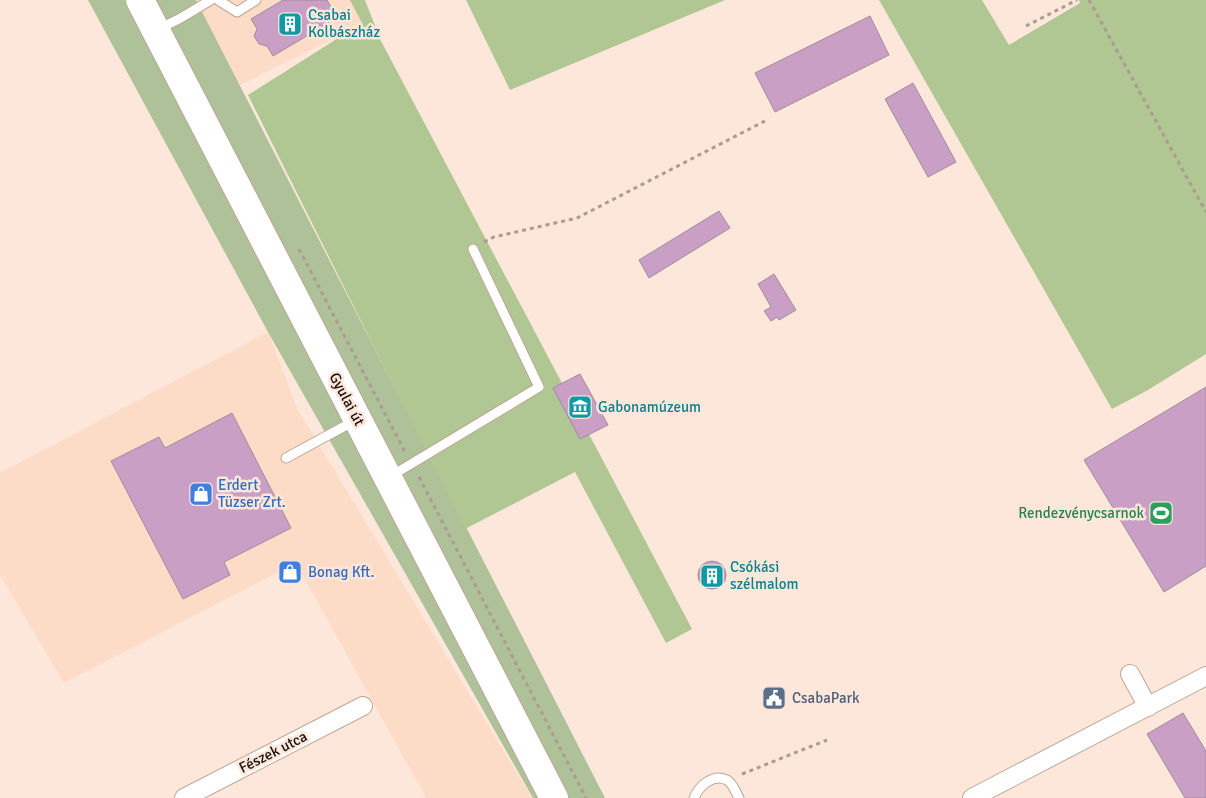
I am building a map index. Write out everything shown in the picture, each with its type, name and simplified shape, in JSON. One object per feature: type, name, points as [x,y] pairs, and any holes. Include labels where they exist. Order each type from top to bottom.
[{"type":"main road","name":"Gyulai út","points":[[140,0],[554,798]]},
{"type":"street","points":[[1130,674],[1148,707]]},
{"type":"street","points":[[972,798],[1206,676]]},
{"type":"street","name":"Fészek utca","points":[[184,798],[363,706]]},
{"type":"lane","points":[[156,30],[180,19],[211,0]]},
{"type":"lane","points":[[218,0],[237,12],[256,0]]},
{"type":"lane","points":[[388,477],[539,387],[473,249]]},
{"type":"lane","points":[[286,458],[358,419]]},
{"type":"lane","points":[[694,798],[699,788],[714,779],[728,780],[739,798]]},
{"type":"path","points":[[1026,26],[1077,0]]},
{"type":"path","points":[[1089,0],[1206,212]]},
{"type":"path","points":[[473,249],[494,237],[577,218],[765,121]]},
{"type":"path","points":[[298,246],[586,798]]},
{"type":"path","points":[[728,780],[828,740]]},
{"type":"shaded area","points":[[196,0],[357,0],[368,22],[240,85]]},
{"type":"shaded area","points":[[268,332],[298,410],[532,798],[426,798],[296,563],[64,683],[0,575],[0,473]]},
{"type":"green space","points":[[88,0],[196,0],[605,798],[533,798],[268,332]]},
{"type":"green space","points":[[350,0],[365,0],[381,41],[692,629],[666,643],[575,472],[465,529],[248,95],[362,23]]},
{"type":"green space","points":[[466,0],[725,0],[510,90]]},
{"type":"green space","points":[[879,0],[982,0],[1009,45],[1080,3],[1079,0],[1206,0],[1206,354],[1148,390],[1112,409]]},
{"type":"building","name":"Csabai Kolbászház","points":[[283,0],[327,0],[337,18],[273,56],[267,46],[259,44],[254,36],[257,29],[251,19]]},
{"type":"building","points":[[870,16],[889,55],[775,112],[755,73]]},
{"type":"building","points":[[913,83],[956,162],[928,177],[885,99]]},
{"type":"building","points":[[719,211],[730,228],[649,278],[639,260]]},
{"type":"building","points":[[774,274],[796,310],[779,320],[777,317],[771,321],[764,311],[771,307],[758,284]]},
{"type":"building","name":"Gabonamúzeum","points":[[580,374],[608,425],[580,439],[553,388]]},
{"type":"building","name":"Rendezvénycsarnok","points":[[1206,387],[1206,566],[1164,592],[1084,460]]},
{"type":"building","name":"Erdert Tüzser Zrt.","points":[[232,413],[291,528],[224,562],[230,575],[183,599],[111,461],[159,437],[165,448]]},
{"type":"building","name":"Csókási szélmalom","points":[[712,561],[722,565],[726,575],[722,585],[712,589],[702,585],[698,575],[702,565]]},
{"type":"building","points":[[1183,713],[1206,751],[1206,798],[1185,798],[1147,734]]},
{"type":"place","name":"Csabai Kolbászház","points":[[290,24]]},
{"type":"place","name":"Gabonamúzeum","points":[[580,407]]},
{"type":"place","name":"Erdert Tüzser Zrt.","points":[[201,494]]},
{"type":"place","name":"Rendezvénycsarnok","points":[[1161,513]]},
{"type":"place","name":"Bonag Kft.","points":[[290,572]]},
{"type":"place","name":"Csókási szélmalom","points":[[712,576]]},
{"type":"place","name":"CsabaPark","points":[[774,698]]}]
